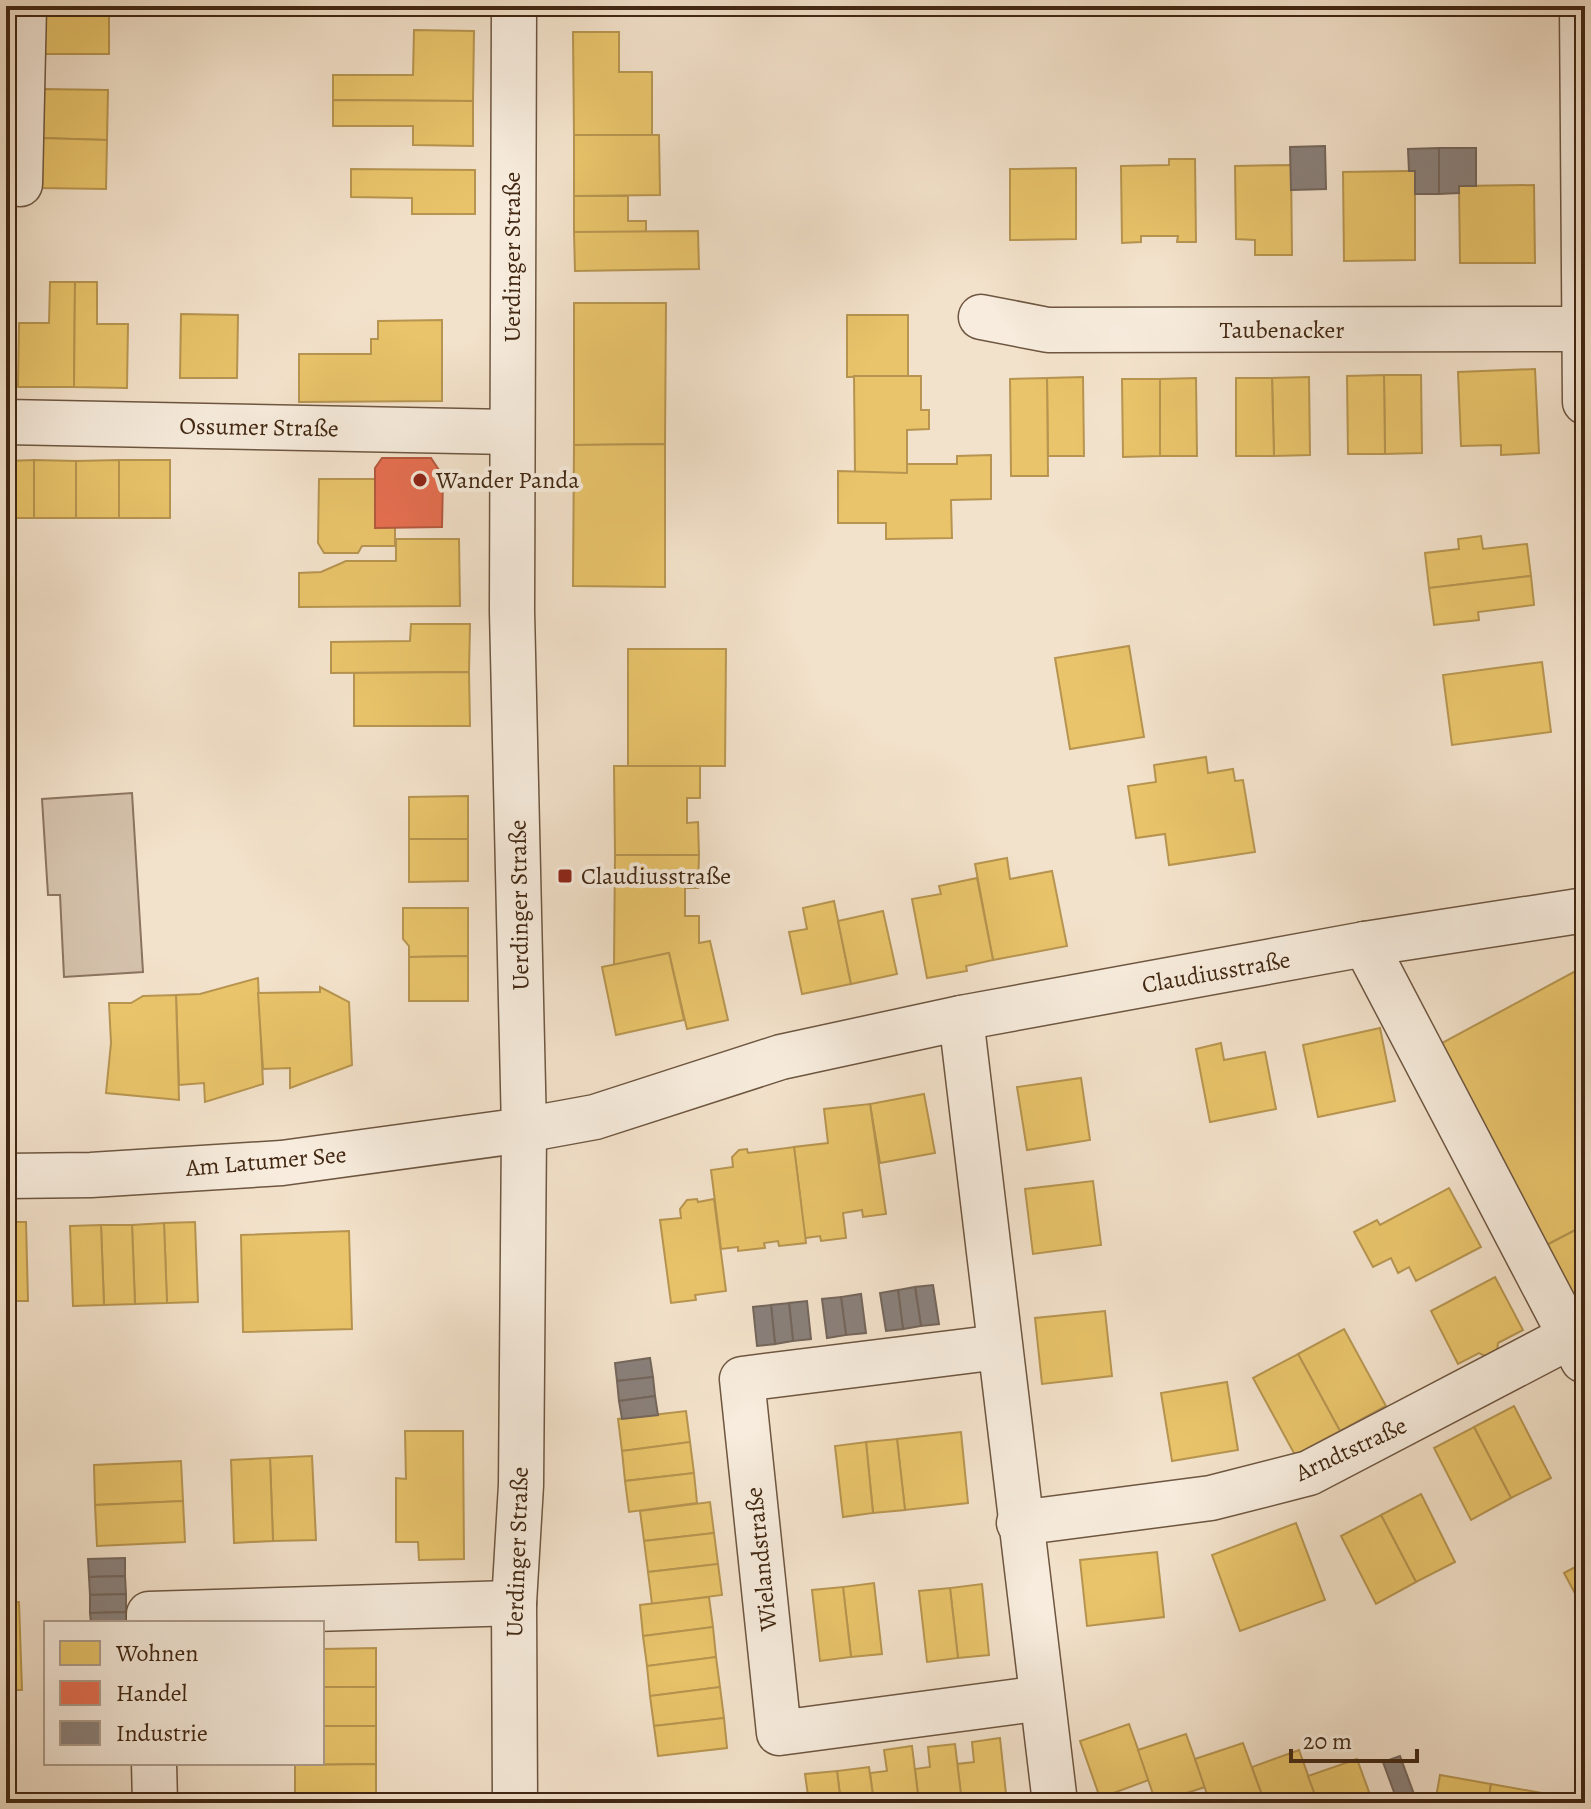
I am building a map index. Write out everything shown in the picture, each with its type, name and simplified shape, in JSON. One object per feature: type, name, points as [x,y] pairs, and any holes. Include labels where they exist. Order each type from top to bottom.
[{"type":"street","points":[[20,184],[24,6]]},
{"type":"street","name":"Uerdinger Straße","points":[[514,6],[511,432],[524,1130],[521,1485],[514,1603],[515,1803]]},
{"type":"street","points":[[1582,6],[1585,402]]},
{"type":"street","name":"Taubenacker","points":[[981,317],[1048,330],[1583,329]]},
{"type":"street","name":"Ossumer Straße","points":[[6,422],[511,432]]},
{"type":"street","name":"Claudiusstraße","points":[[524,1130],[595,1117],[781,1057],[961,1018],[1365,944],[1585,910]]},
{"type":"street","name":"Arndtstraße","points":[[1019,1523],[1211,1498],[1309,1473],[1578,1349],[1365,944]]},
{"type":"street","points":[[961,1018],[1019,1523],[1055,1803]]},
{"type":"street","name":"Am Latumer See","points":[[6,1176],[91,1175],[282,1163],[524,1130]]},
{"type":"street","name":"Wielandstraße","points":[[999,1347],[742,1379],[779,1733],[1042,1698]]},
{"type":"street","points":[[149,1621],[149,1614],[514,1603]]},
{"type":"street","points":[[154,1765],[155,1803]]},
{"type":"shaded area","points":[[132,793],[143,972],[64,977],[60,895],[48,895],[42,799]]},
{"type":"building: Wohnen","points":[[44,6],[109,6],[109,54],[44,54]]},
{"type":"building: Wohnen","points":[[610,6],[705,6],[705,8]]},
{"type":"building: Wohnen","points":[[414,30],[474,31],[473,101],[333,100],[333,75],[413,75]]},
{"type":"building: Wohnen","points":[[573,32],[619,32],[619,72],[652,72],[652,135],[574,135]]},
{"type":"building: Wohnen","points":[[43,89],[108,90],[107,140],[41,138]]},
{"type":"building: Wohnen","points":[[333,100],[473,101],[473,146],[413,145],[413,126],[333,126]]},
{"type":"building: Wohnen","points":[[574,135],[659,135],[660,195],[574,196]]},
{"type":"building: Wohnen","points":[[41,138],[107,140],[106,189],[40,188]]},
{"type":"building: Wohnen","points":[[1169,159],[1195,159],[1196,242],[1177,242],[1178,236],[1141,236],[1141,242],[1122,243],[1121,166],[1169,165]]},
{"type":"building: Wohnen","points":[[1291,165],[1292,255],[1255,255],[1255,240],[1236,239],[1235,166]]},
{"type":"building: Wohnen","points":[[1076,168],[1076,239],[1010,240],[1010,169]]},
{"type":"building: Wohnen","points":[[351,169],[475,170],[475,214],[412,214],[412,198],[351,197]]},
{"type":"building: Wohnen","points":[[1415,171],[1415,260],[1344,261],[1343,172]]},
{"type":"building: Wohnen","points":[[1534,185],[1535,263],[1460,263],[1459,186]]},
{"type":"building: Wohnen","points":[[574,196],[628,196],[628,221],[646,221],[646,232],[574,232]]},
{"type":"building: Wohnen","points":[[698,231],[699,269],[575,271],[574,232]]},
{"type":"building: Wohnen","points":[[50,282],[75,282],[74,387],[18,387],[19,323],[49,323]]},
{"type":"building: Wohnen","points":[[75,282],[97,282],[97,324],[128,324],[127,388],[74,387]]},
{"type":"building: Wohnen","points":[[574,303],[666,303],[665,444],[574,445]]},
{"type":"building: Wohnen","points":[[181,314],[238,315],[237,378],[180,378]]},
{"type":"building: Wohnen","points":[[847,315],[908,315],[908,376],[847,377]]},
{"type":"building: Wohnen","points":[[442,320],[442,401],[299,402],[299,354],[371,354],[371,339],[378,339],[378,321]]},
{"type":"building: Wohnen","points":[[1535,369],[1539,453],[1501,455],[1501,445],[1461,446],[1458,372]]},
{"type":"building: Wohnen","points":[[1384,375],[1421,375],[1422,453],[1385,454]]},
{"type":"building: Wohnen","points":[[1384,375],[1385,454],[1348,454],[1347,376]]},
{"type":"building: Wohnen","points":[[854,376],[921,376],[921,410],[929,410],[929,429],[907,430],[907,473],[855,474]]},
{"type":"building: Wohnen","points":[[1083,377],[1084,456],[1048,456],[1047,378]]},
{"type":"building: Wohnen","points":[[1309,377],[1310,455],[1274,456],[1272,378]]},
{"type":"building: Wohnen","points":[[1047,378],[1048,476],[1011,476],[1010,379]]},
{"type":"building: Wohnen","points":[[1196,378],[1197,456],[1160,456],[1160,379]]},
{"type":"building: Wohnen","points":[[1236,378],[1272,378],[1274,456],[1236,456]]},
{"type":"building: Wohnen","points":[[1122,379],[1160,379],[1160,456],[1123,457]]},
{"type":"building: Wohnen","points":[[665,444],[665,587],[573,586],[574,445]]},
{"type":"building: Wohnen","points":[[991,455],[991,499],[951,500],[952,538],[886,539],[886,523],[838,523],[838,471],[907,473],[907,464],[957,464],[957,456]]},
{"type":"building: Wohnen","points":[[34,460],[76,461],[76,518],[34,518]]},
{"type":"building: Wohnen","points":[[34,460],[34,518],[6,518],[6,461]]},
{"type":"building: Wohnen","points":[[119,460],[170,460],[170,518],[119,518]]},
{"type":"building: Wohnen","points":[[119,460],[119,518],[76,518],[76,461]]},
{"type":"building: Wohnen","points":[[319,479],[375,479],[375,528],[395,527],[395,546],[362,546],[358,553],[324,553],[318,543]]},
{"type":"building: Wohnen","points":[[1481,536],[1483,549],[1527,544],[1531,576],[1429,588],[1425,553],[1459,549],[1458,539]]},
{"type":"building: Wohnen","points":[[396,539],[459,539],[460,606],[299,607],[299,573],[321,572],[346,561],[396,561]]},
{"type":"building: Wohnen","points":[[1531,576],[1534,605],[1478,612],[1479,620],[1434,625],[1429,588]]},
{"type":"building: Wohnen","points":[[411,624],[470,624],[469,672],[331,673],[331,642],[410,641]]},
{"type":"building: Wohnen","points":[[1129,646],[1144,737],[1070,749],[1055,658]]},
{"type":"building: Wohnen","points":[[628,649],[726,649],[725,766],[628,766]]},
{"type":"building: Wohnen","points":[[1542,662],[1551,732],[1452,745],[1443,675]]},
{"type":"building: Wohnen","points":[[469,672],[470,726],[354,726],[354,673]]},
{"type":"building: Wohnen","points":[[1206,757],[1208,773],[1233,769],[1235,781],[1243,780],[1255,852],[1169,865],[1165,834],[1136,838],[1128,786],[1156,782],[1154,765]]},
{"type":"building: Wohnen","points":[[614,766],[700,766],[700,798],[687,798],[687,823],[698,822],[699,855],[615,855]]},
{"type":"building: Wohnen","points":[[468,796],[468,839],[409,839],[409,797]]},
{"type":"building: Wohnen","points":[[409,839],[468,839],[468,881],[409,882]]},
{"type":"building: Wohnen","points":[[615,855],[699,855],[698,888],[685,888],[685,916],[699,916],[699,943],[710,941],[728,1020],[687,1029],[669,953],[614,965]]},
{"type":"building: Wohnen","points":[[1007,858],[1010,879],[1052,871],[1067,946],[993,960],[975,864]]},
{"type":"building: Wohnen","points":[[977,878],[993,960],[966,966],[967,971],[927,978],[912,899],[941,894],[939,886]]},
{"type":"building: Wohnen","points":[[834,901],[851,984],[802,994],[789,932],[807,929],[803,908]]},
{"type":"building: Wohnen","points":[[403,908],[468,908],[468,956],[409,957],[409,946],[403,939]]},
{"type":"building: Wohnen","points":[[883,911],[897,974],[851,984],[838,921]]},
{"type":"building: Wohnen","points":[[669,953],[684,1020],[616,1035],[602,967]]},
{"type":"building: Wohnen","points":[[468,956],[468,1001],[409,1001],[409,957]]},
{"type":"building: Wohnen","points":[[1585,966],[1585,1062],[1575,1068],[1585,1086],[1585,1180],[1578,1183],[1585,1196],[1585,1225],[1539,1249],[1431,1049]]},
{"type":"building: Wohnen","points":[[258,978],[263,1084],[205,1102],[204,1083],[179,1085],[176,995],[200,994]]},
{"type":"building: Wohnen","points":[[320,987],[349,1002],[352,1065],[290,1088],[290,1068],[263,1069],[258,993],[320,992]]},
{"type":"building: Wohnen","points":[[176,995],[179,1100],[106,1093],[111,1043],[109,1003],[131,1003],[143,996]]},
{"type":"building: Wohnen","points":[[1380,1028],[1395,1101],[1318,1117],[1303,1045]]},
{"type":"building: Wohnen","points":[[1221,1043],[1224,1060],[1265,1052],[1276,1109],[1210,1122],[1196,1049]]},
{"type":"building: Wohnen","points":[[1081,1078],[1090,1140],[1027,1150],[1017,1087]]},
{"type":"building: Wohnen","points":[[924,1094],[935,1153],[880,1163],[870,1104]]},
{"type":"building: Wohnen","points":[[870,1104],[886,1214],[863,1217],[862,1210],[843,1213],[846,1238],[821,1241],[820,1236],[805,1238],[794,1147],[828,1143],[824,1109]]},
{"type":"building: Wohnen","points":[[794,1147],[806,1243],[779,1246],[778,1241],[764,1243],[765,1248],[721,1249],[711,1170],[733,1167],[732,1157],[739,1150],[747,1149],[748,1153]]},
{"type":"building: Wohnen","points":[[1093,1181],[1101,1245],[1033,1254],[1025,1189]]},
{"type":"building: Wohnen","points":[[1449,1188],[1481,1247],[1416,1281],[1409,1267],[1398,1273],[1391,1258],[1373,1267],[1354,1232],[1377,1220],[1380,1225]]},
{"type":"building: Wohnen","points":[[697,1199],[698,1202],[714,1199],[726,1291],[695,1295],[696,1300],[671,1303],[660,1220],[681,1218],[680,1209],[687,1200]]},
{"type":"building: Wohnen","points":[[6,1222],[26,1222],[28,1301],[6,1301]]},
{"type":"building: Wohnen","points":[[195,1222],[198,1302],[167,1303],[164,1223]]},
{"type":"building: Wohnen","points":[[164,1223],[167,1303],[135,1304],[132,1225]]},
{"type":"building: Wohnen","points":[[101,1225],[132,1225],[135,1304],[104,1305]]},
{"type":"building: Wohnen","points":[[101,1225],[104,1305],[73,1306],[70,1226]]},
{"type":"building: Wohnen","points":[[1585,1225],[1585,1334],[1539,1249]]},
{"type":"building: Wohnen","points":[[349,1231],[352,1329],[243,1332],[241,1235]]},
{"type":"building: Wohnen","points":[[1495,1277],[1523,1330],[1498,1343],[1497,1352],[1487,1357],[1479,1353],[1458,1364],[1431,1311]]},
{"type":"building: Wohnen","points":[[1105,1311],[1112,1376],[1042,1384],[1035,1318]]},
{"type":"building: Wohnen","points":[[1344,1329],[1386,1406],[1340,1431],[1298,1354]]},
{"type":"building: Wohnen","points":[[1298,1354],[1340,1431],[1295,1455],[1253,1378]]},
{"type":"building: Wohnen","points":[[1227,1382],[1238,1450],[1172,1461],[1161,1393]]},
{"type":"building: Wohnen","points":[[1514,1406],[1551,1478],[1511,1498],[1474,1427]]},
{"type":"building: Wohnen","points":[[686,1411],[690,1442],[622,1451],[618,1419]]},
{"type":"building: Wohnen","points":[[1474,1427],[1511,1498],[1471,1520],[1434,1448]]},
{"type":"building: Wohnen","points":[[405,1431],[463,1431],[464,1559],[419,1560],[418,1542],[396,1542],[396,1478],[406,1479]]},
{"type":"building: Wohnen","points":[[961,1432],[968,1503],[905,1510],[897,1439]]},
{"type":"building: Wohnen","points":[[897,1439],[905,1510],[873,1513],[866,1442]]},
{"type":"building: Wohnen","points":[[690,1442],[694,1473],[625,1481],[622,1451]]},
{"type":"building: Wohnen","points":[[866,1442],[873,1513],[843,1517],[835,1446]]},
{"type":"building: Wohnen","points":[[312,1456],[316,1540],[273,1541],[270,1458]]},
{"type":"building: Wohnen","points":[[270,1458],[273,1541],[234,1543],[231,1460]]},
{"type":"building: Wohnen","points":[[181,1461],[183,1501],[95,1505],[94,1465]]},
{"type":"building: Wohnen","points":[[694,1473],[697,1503],[629,1512],[625,1481]]},
{"type":"building: Wohnen","points":[[1421,1494],[1455,1562],[1416,1582],[1381,1515]]},
{"type":"building: Wohnen","points":[[183,1501],[185,1542],[97,1546],[95,1505]]},
{"type":"building: Wohnen","points":[[710,1502],[714,1533],[644,1541],[640,1511]]},
{"type":"building: Wohnen","points":[[1381,1515],[1416,1582],[1376,1604],[1341,1536]]},
{"type":"building: Wohnen","points":[[1296,1523],[1325,1600],[1240,1631],[1212,1555]]},
{"type":"building: Wohnen","points":[[714,1533],[718,1564],[648,1572],[644,1541]]},
{"type":"building: Wohnen","points":[[1157,1552],[1164,1617],[1087,1626],[1080,1560]]},
{"type":"building: Wohnen","points":[[1585,1562],[1585,1612],[1564,1573]]},
{"type":"building: Wohnen","points":[[718,1564],[722,1595],[652,1604],[648,1572]]},
{"type":"building: Wohnen","points":[[874,1583],[882,1654],[851,1657],[843,1587]]},
{"type":"building: Wohnen","points":[[982,1584],[989,1655],[958,1658],[950,1588]]},
{"type":"building: Wohnen","points":[[843,1587],[851,1657],[820,1661],[812,1590]]},
{"type":"building: Wohnen","points":[[950,1588],[958,1658],[927,1662],[919,1591]]},
{"type":"building: Wohnen","points":[[709,1597],[713,1627],[643,1636],[640,1605]]},
{"type":"building: Wohnen","points":[[19,1602],[22,1690],[6,1690],[6,1603]]},
{"type":"building: Wohnen","points":[[713,1627],[716,1657],[647,1666],[643,1636]]},
{"type":"building: Wohnen","points":[[376,1648],[376,1687],[324,1687],[324,1649]]},
{"type":"building: Wohnen","points":[[716,1657],[720,1687],[650,1696],[647,1666]]},
{"type":"building: Wohnen","points":[[324,1687],[376,1687],[376,1726],[324,1726]]},
{"type":"building: Wohnen","points":[[720,1687],[724,1718],[654,1726],[650,1696]]},
{"type":"building: Wohnen","points":[[724,1718],[727,1748],[658,1756],[654,1726]]},
{"type":"building: Wohnen","points":[[1129,1724],[1149,1780],[1100,1798],[1080,1741]]},
{"type":"building: Wohnen","points":[[324,1726],[376,1726],[376,1764],[324,1765]]},
{"type":"building: Wohnen","points":[[1186,1734],[1205,1787],[1156,1803],[1138,1750]]},
{"type":"building: Wohnen","points":[[1000,1738],[1007,1803],[962,1803],[957,1764],[974,1762],[972,1742]]},
{"type":"building: Wohnen","points":[[1243,1743],[1263,1798],[1248,1803],[1210,1803],[1195,1759]]},
{"type":"building: Wohnen","points":[[955,1744],[962,1803],[919,1803],[915,1769],[930,1767],[928,1747]]},
{"type":"building: Wohnen","points":[[912,1746],[919,1803],[874,1803],[870,1773],[887,1771],[884,1750]]},
{"type":"building: Wohnen","points":[[1299,1750],[1318,1803],[1265,1803],[1252,1767]]},
{"type":"building: Wohnen","points":[[1357,1759],[1373,1803],[1318,1803],[1308,1776]]},
{"type":"building: Wohnen","points":[[376,1764],[376,1803],[295,1803],[295,1765]]},
{"type":"building: Wohnen","points":[[869,1767],[874,1803],[841,1803],[837,1771]]},
{"type":"building: Wohnen","points":[[837,1771],[841,1803],[809,1803],[805,1774]]},
{"type":"building: Wohnen","points":[[1440,1775],[1491,1784],[1488,1803],[1435,1803]]},
{"type":"building: Wohnen","points":[[1491,1784],[1542,1793],[1541,1803],[1488,1803]]},
{"type":"building: Handel","points":[[382,458],[431,458],[443,476],[442,527],[375,528],[375,468]]},
{"type":"building: Industrie","points":[[1325,146],[1326,189],[1291,190],[1290,147]]},
{"type":"building: Industrie","points":[[1439,148],[1476,148],[1476,186],[1459,186],[1459,193],[1439,194]]},
{"type":"building: Industrie","points":[[1439,148],[1439,194],[1415,194],[1415,171],[1409,171],[1408,149]]},
{"type":"building: Industrie","points":[[933,1285],[939,1324],[921,1326],[915,1287]]},
{"type":"building: Industrie","points":[[915,1287],[921,1326],[903,1329],[898,1290]]},
{"type":"building: Industrie","points":[[898,1290],[903,1329],[886,1331],[880,1293]]},
{"type":"building: Industrie","points":[[861,1294],[866,1333],[846,1335],[841,1297]]},
{"type":"building: Industrie","points":[[841,1297],[846,1335],[827,1338],[822,1299]]},
{"type":"building: Industrie","points":[[807,1301],[811,1339],[793,1341],[789,1303]]},
{"type":"building: Industrie","points":[[789,1303],[793,1341],[775,1344],[771,1305]]},
{"type":"building: Industrie","points":[[771,1305],[775,1344],[757,1346],[753,1307]]},
{"type":"building: Industrie","points":[[650,1358],[653,1377],[617,1381],[615,1363]]},
{"type":"building: Industrie","points":[[653,1377],[655,1396],[619,1401],[617,1381]]},
{"type":"building: Industrie","points":[[655,1396],[658,1415],[622,1419],[619,1401]]},
{"type":"building: Industrie","points":[[125,1558],[125,1576],[89,1577],[88,1559]]},
{"type":"building: Industrie","points":[[125,1576],[126,1594],[90,1595],[89,1577]]},
{"type":"building: Industrie","points":[[126,1594],[126,1612],[90,1613],[90,1595]]},
{"type":"building: Industrie","points":[[126,1612],[127,1621],[91,1621],[90,1613]]},
{"type":"building: Industrie","points":[[1400,1756],[1415,1797],[1398,1803],[1383,1762]]},
{"type":"place","name":"Wander Panda","points":[[420,480]]},
{"type":"place","name":"Claudiusstraße","points":[[565,876]]}]
